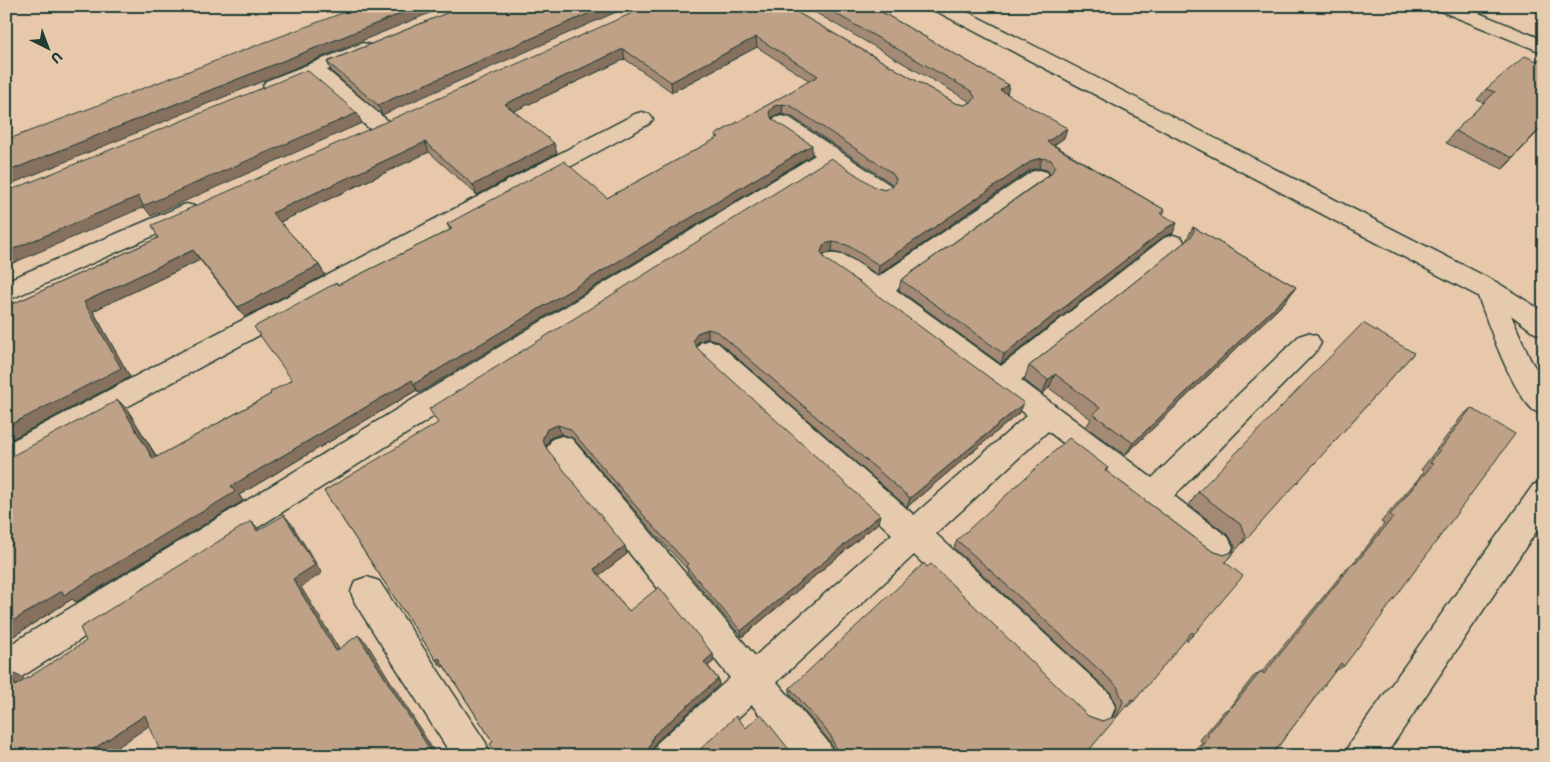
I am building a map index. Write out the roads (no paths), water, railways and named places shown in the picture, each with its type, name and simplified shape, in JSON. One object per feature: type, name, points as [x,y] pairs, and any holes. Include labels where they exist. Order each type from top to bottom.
[{"type":"street","points":[[941,6],[1489,290],[1522,309],[1544,326]]},
{"type":"street","points":[[1445,6],[1544,48]]},
{"type":"street","points":[[259,91],[378,43]]},
{"type":"street","points":[[314,69],[380,126]]},
{"type":"street","points":[[6,458],[642,120]]},
{"type":"street","points":[[782,123],[882,190]]},
{"type":"street","points":[[6,667],[830,156]]},
{"type":"street","points":[[878,290],[1039,177]]},
{"type":"street","points":[[6,292],[201,205]]},
{"type":"street","points":[[1001,381],[1173,244]]},
{"type":"street","points":[[834,261],[878,290],[1048,414],[1152,498],[1217,547]]},
{"type":"street","points":[[1489,290],[1514,358],[1528,383],[1544,403]]},
{"type":"street","points":[[1152,498],[1308,343]]},
{"type":"street","points":[[709,350],[914,534],[1097,706]]},
{"type":"street","points":[[670,756],[1048,414]]},
{"type":"street","points":[[562,448],[816,756]]},
{"type":"street","points":[[1363,756],[1544,494]]},
{"type":"street","points":[[367,592],[473,756]]}]
